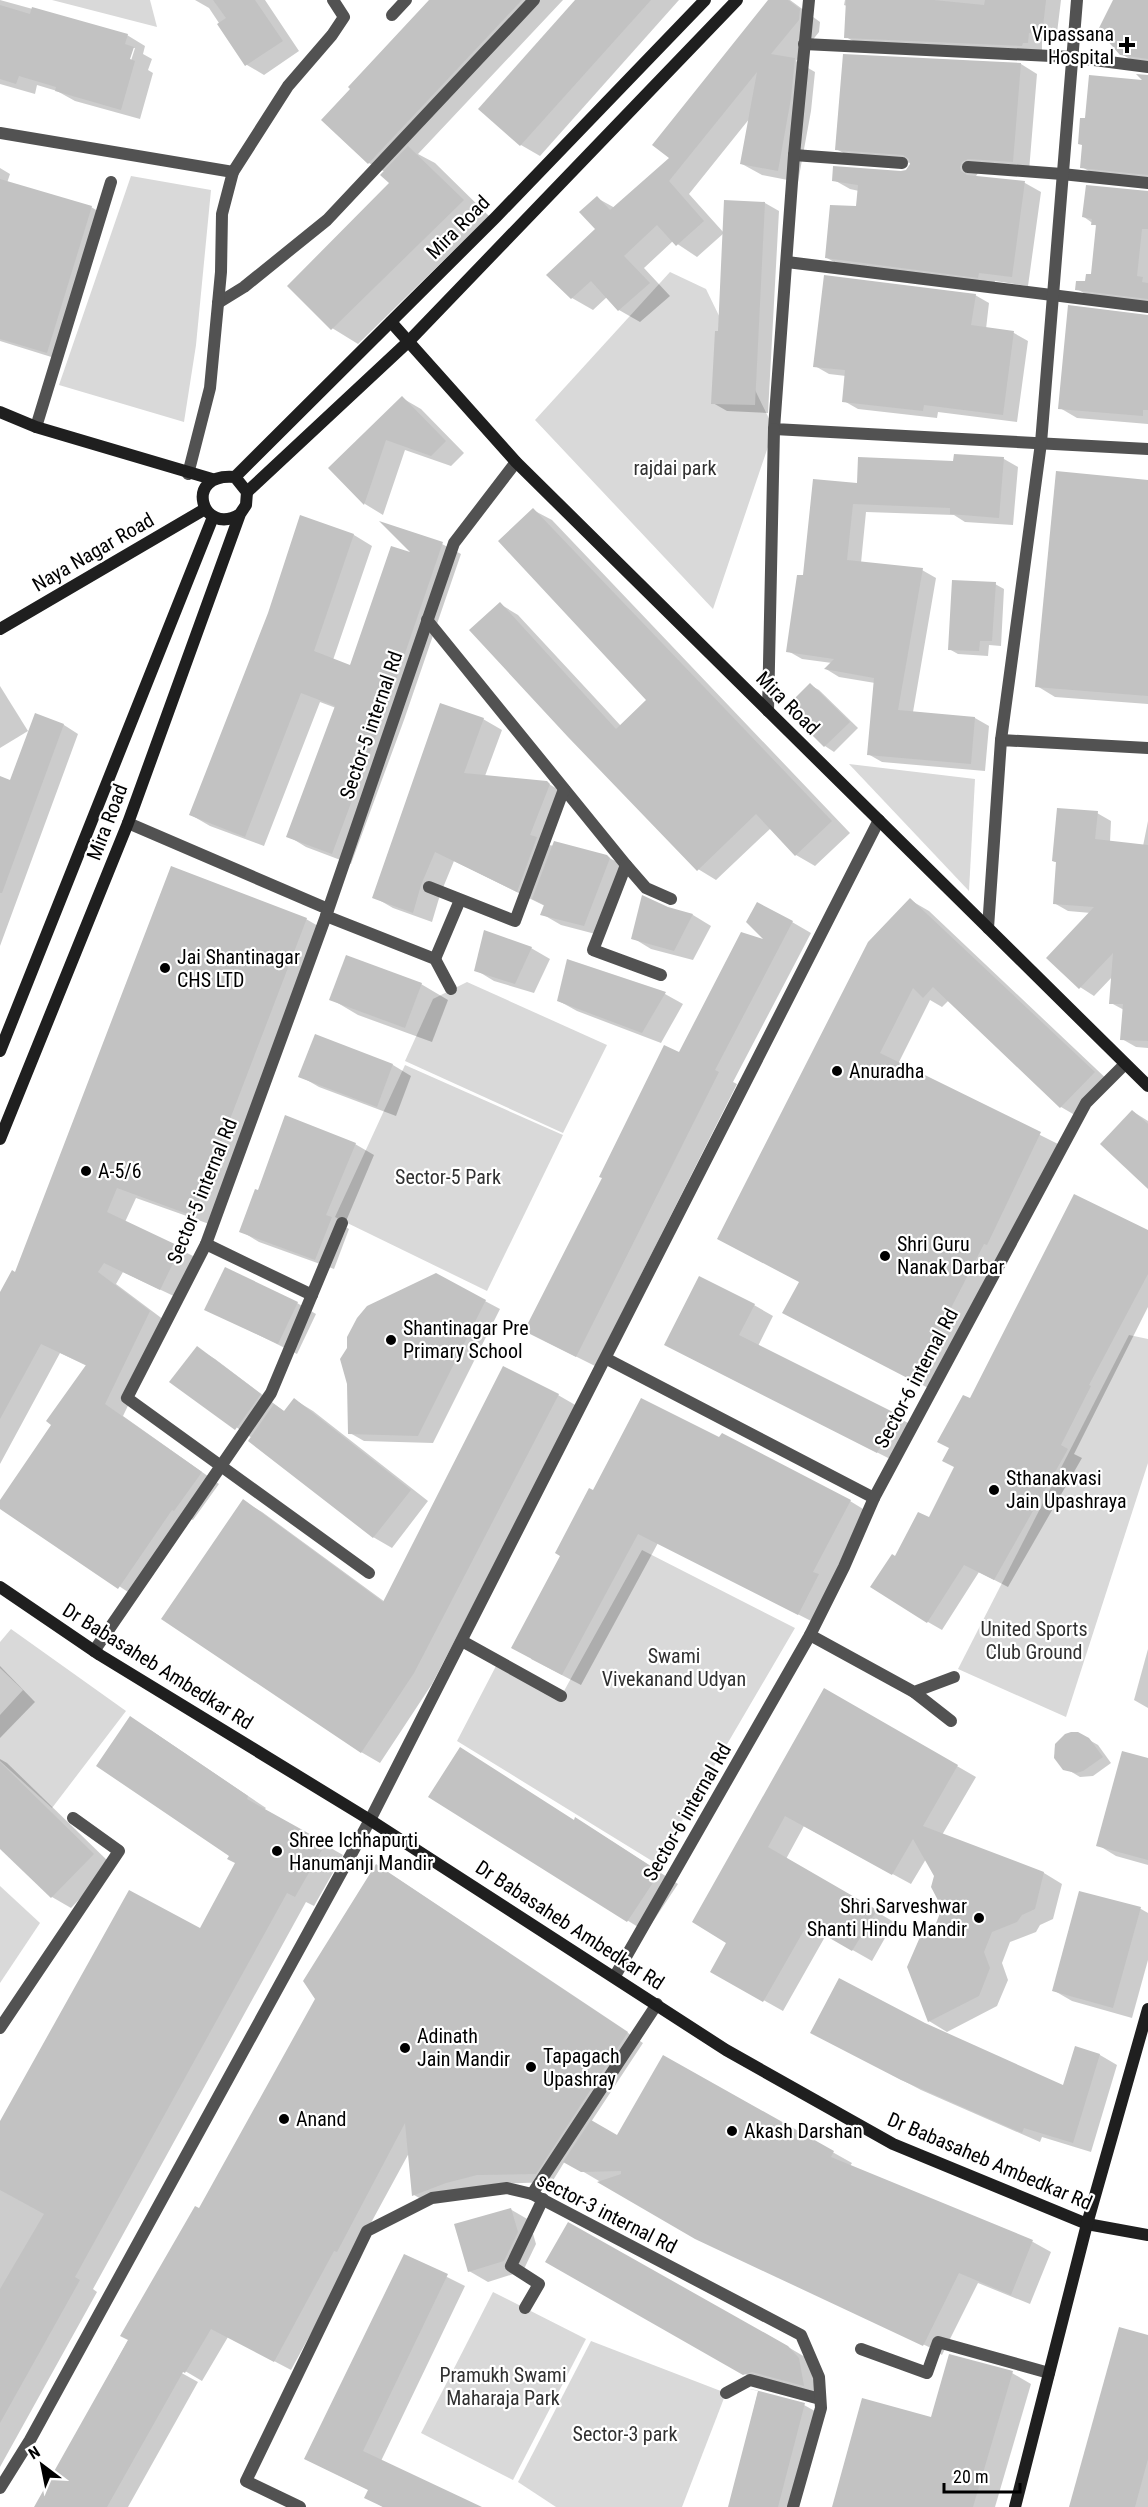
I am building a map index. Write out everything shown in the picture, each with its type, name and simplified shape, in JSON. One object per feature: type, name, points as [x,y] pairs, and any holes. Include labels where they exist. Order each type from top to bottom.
[{"type":"street","points":[[188,474],[210,388],[221,272],[222,214],[233,172],[288,86],[332,35],[344,16],[333,0]]},
{"type":"street","points":[[392,15],[406,0]]},
{"type":"street","points":[[218,303],[244,287],[327,220],[534,0]]},
{"type":"street","name":"Mira Road","points":[[235,477],[496,217],[705,0]]},
{"type":"street","name":"Mira Road","points":[[0,1139],[128,823],[240,514],[246,505],[247,492],[409,341],[737,0]]},
{"type":"street","points":[[768,711],[774,429],[794,155],[809,0]]},
{"type":"street","points":[[988,928],[1001,740],[1041,443],[1077,0]]},
{"type":"street","points":[[804,44],[1071,57],[1148,67]]},
{"type":"street","points":[[0,133],[233,172]]},
{"type":"street","points":[[794,155],[902,163]]},
{"type":"street","points":[[968,167],[1148,183]]},
{"type":"street","points":[[36,427],[111,182]]},
{"type":"street","points":[[787,262],[1148,308]]},
{"type":"street","points":[[391,322],[409,341]]},
{"type":"street","name":"Mira Road","points":[[409,341],[516,462],[1148,1086]]},
{"type":"street","points":[[0,412],[36,427],[188,474],[212,479],[222,476],[235,477],[247,492]]},
{"type":"street","points":[[774,429],[1148,449]]},
{"type":"street","name":"Sector-5 internal Rd","points":[[369,1573],[127,1398],[206,1244],[327,913],[454,543],[516,462]]},
{"type":"street","name":"Mira Road","points":[[0,1051],[209,513],[202,498],[205,488],[212,479]]},
{"type":"street","points":[[209,513],[222,520],[233,519],[240,514]]},
{"type":"street","name":"Naya Nagar Road","points":[[0,629],[209,513]]},
{"type":"street","points":[[428,620],[646,888],[671,899]]},
{"type":"street","points":[[1001,740],[1148,748]]},
{"type":"street","points":[[429,887],[516,921],[564,789]]},
{"type":"street","points":[[0,2488],[35,2429],[370,1820],[607,1359],[879,820]]},
{"type":"street","points":[[128,823],[435,959],[451,989]]},
{"type":"street","points":[[626,865],[593,950],[660,975]]},
{"type":"street","points":[[435,959],[460,900]]},
{"type":"street","name":"Sector-6 internal Rd","points":[[615,1976],[810,1635],[844,1567],[874,1498],[1086,1103],[1125,1064]]},
{"type":"street","points":[[94,1651],[271,1392],[342,1223]]},
{"type":"street","points":[[206,1244],[312,1294]]},
{"type":"street","points":[[607,1359],[874,1498]]},
{"type":"street","name":"Dr Babasaheb Ambedkar Rd","points":[[0,1587],[94,1651],[370,1820],[615,1976],[726,2050],[892,2144],[1087,2224],[1148,2235]]},
{"type":"street","points":[[810,1635],[914,1692],[951,1721]]},
{"type":"street","points":[[462,1641],[561,1696]]},
{"type":"street","points":[[914,1692],[954,1677]]},
{"type":"street","points":[[0,2028],[119,1851],[73,1818]]},
{"type":"street","points":[[525,2308],[539,2284],[511,2266],[537,2197],[657,2004]]},
{"type":"street","points":[[1015,2507],[1087,2224],[1148,2008]]},
{"type":"street","name":"sector-3 internal Rd","points":[[300,2507],[246,2481],[367,2232],[432,2198],[507,2188],[537,2197],[801,2335],[819,2377],[821,2408],[793,2507]]},
{"type":"street","points":[[861,2349],[927,2373],[938,2342],[1049,2373]]},
{"type":"street","points":[[726,2393],[750,2380],[820,2399]]},
{"type":"green space","points":[[52,0],[150,0],[157,27]]},
{"type":"green space","points":[[131,176],[211,190],[196,345],[184,422],[59,385]]},
{"type":"green space","name":"rajdai park","points":[[670,272],[706,289],[774,429],[713,609],[535,420]]},
{"type":"green space","points":[[849,764],[975,779],[969,891]]},
{"type":"green space","points":[[467,982],[607,1045],[563,1133],[405,1061],[433,999]]},
{"type":"green space","name":"Sector-5 Park","points":[[405,1065],[563,1135],[487,1291],[335,1217]]},
{"type":"green space","name":"United Sports Club Ground","points":[[1129,1335],[1148,1339],[1148,1463],[1066,1717],[958,1669]]},
{"type":"green space","name":"Swami Vivekanand Udyan","points":[[642,1550],[795,1628],[657,1864],[457,1741],[496,1666],[559,1700]]},
{"type":"green space","points":[[11,1629],[126,1711],[52,1808],[0,1761],[0,1715],[23,1690],[0,1668],[0,1642]]},
{"type":"green space","points":[[0,1886],[40,1923],[0,1983]]},
{"type":"green space","name":"Pramukh Swami Maharaja Park","points":[[493,2292],[586,2339],[513,2480],[421,2433]]},
{"type":"green space","name":"Sector-3 park","points":[[591,2341],[726,2393],[682,2507],[556,2507],[518,2482]]},
{"type":"building","points":[[213,0],[255,0],[283,41],[245,66],[217,24],[226,18]]},
{"type":"building","points":[[429,0],[522,0],[368,164],[321,120],[350,89],[348,87]]},
{"type":"building","points":[[575,0],[651,0],[520,146],[478,109]]},
{"type":"building","points":[[768,0],[788,0],[800,9],[799,20],[771,54],[795,58],[791,98],[778,171],[740,164],[757,72],[669,181],[704,221],[676,246],[657,225],[624,256],[650,283],[618,311],[591,281],[571,299],[546,275],[595,229],[579,212],[597,196],[610,210],[669,158],[652,145]]},
{"type":"building","points":[[846,0],[934,0],[984,5],[985,0],[1046,0],[1043,26],[1040,25],[1039,34],[1029,33],[1028,43],[1023,43],[1022,46],[844,38]]},
{"type":"building","points":[[1113,0],[1148,0],[1148,59],[1120,55],[1098,30]]},
{"type":"building","points":[[0,5],[30,14],[32,7],[128,34],[125,44],[134,47],[130,59],[135,61],[121,110],[55,91],[56,87],[19,76],[16,84],[0,79]]},
{"type":"building","points":[[843,54],[1021,63],[1013,162],[968,159],[962,162],[960,167],[961,171],[967,175],[1025,181],[1012,277],[979,273],[978,278],[825,258],[830,205],[856,206],[858,185],[832,181],[833,166],[901,171],[906,170],[910,164],[909,159],[903,155],[835,150]]},
{"type":"building","points":[[1136,74],[1148,75],[1148,175],[1080,168],[1082,145],[1078,144],[1080,118],[1085,118],[1089,75],[1142,80]]},
{"type":"building","points":[[408,146],[464,200],[331,330],[287,286],[389,183],[380,175]]},
{"type":"building","points":[[0,179],[92,206],[47,353],[0,339]]},
{"type":"building","points":[[1086,185],[1148,191],[1148,229],[1142,229],[1137,276],[1143,277],[1142,282],[1148,283],[1148,299],[1075,290],[1076,281],[1085,281],[1086,274],[1091,274],[1096,225],[1091,225],[1092,219],[1082,217]]},
{"type":"building","points":[[724,200],[765,202],[755,405],[711,404],[715,331],[718,331]]},
{"type":"building","points":[[824,275],[976,294],[971,325],[1014,331],[1003,415],[924,405],[923,411],[842,402],[845,370],[813,367]]},
{"type":"building","points":[[1068,305],[1148,315],[1148,410],[1143,410],[1143,416],[1058,409]]},
{"type":"building","points":[[402,396],[446,441],[431,456],[386,440],[364,505],[328,468]]},
{"type":"building","points":[[954,454],[1004,457],[999,518],[950,514],[950,508],[853,504],[847,560],[923,568],[898,710],[975,717],[971,764],[867,755],[874,678],[824,669],[834,659],[786,652],[797,575],[803,575],[813,479],[857,483],[858,457],[953,461]]},
{"type":"building","points":[[1056,471],[1148,480],[1148,696],[1035,687]]},
{"type":"building","points":[[533,508],[832,821],[795,856],[756,814],[697,871],[469,630],[500,602],[616,729],[646,700],[498,541]]},
{"type":"building","points":[[300,515],[354,534],[314,651],[350,665],[391,546],[410,552],[379,521],[443,542],[386,709],[332,854],[286,837],[335,706],[301,693],[245,837],[189,815],[268,613]]},
{"type":"building","points":[[952,580],[996,582],[992,641],[980,641],[979,651],[948,650]]},
{"type":"building","points":[[810,683],[850,722],[824,747],[785,708]]},
{"type":"building","points":[[440,703],[484,718],[464,773],[547,781],[550,784],[530,835],[537,837],[517,892],[435,852],[421,885],[413,913],[372,898]]},
{"type":"building","points":[[35,713],[64,724],[2,893],[0,893],[0,776],[10,780]]},
{"type":"building","points":[[1057,808],[1098,811],[1095,839],[1148,845],[1148,1041],[1120,1040],[1123,1004],[1109,1004],[1113,953],[1079,989],[1046,958],[1094,907],[1053,904],[1056,862],[1052,861]]},
{"type":"building","points":[[554,841],[607,855],[610,858],[584,926],[540,915],[544,905],[532,899]]},
{"type":"building","points":[[171,866],[307,918],[193,1216],[117,1188],[107,1212],[181,1247],[160,1290],[104,1263],[98,1272],[150,1311],[105,1404],[202,1472],[174,1511],[172,1510],[118,1589],[0,1509],[0,1500],[51,1425],[46,1421],[86,1365],[41,1344],[0,1419],[0,1292],[12,1270],[15,1272]]},
{"type":"building","points":[[642,895],[668,907],[693,914],[674,951],[631,939]]},
{"type":"building","points":[[910,898],[1095,1072],[1060,1108],[933,987],[923,998],[913,988],[880,1053],[1041,1132],[987,1245],[984,1244],[936,1337],[940,1339],[917,1383],[782,1313],[799,1282],[717,1239],[868,942]]},
{"type":"building","points":[[757,902],[793,921],[715,1070],[719,1072],[576,1357],[524,1331],[602,1178],[599,1177],[664,1045],[679,1052],[741,932],[763,939],[746,922]]},
{"type":"building","points":[[484,930],[532,947],[515,984],[474,971]]},
{"type":"building","points":[[346,955],[422,983],[405,1028],[329,1000]]},
{"type":"building","points":[[567,959],[666,992],[642,1033],[557,1001]]},
{"type":"building","points":[[315,1034],[393,1064],[377,1107],[298,1077]]},
{"type":"building","points":[[1132,1110],[1148,1124],[1148,1189],[1100,1144]]},
{"type":"building","points":[[285,1115],[356,1143],[326,1215],[332,1217],[315,1260],[239,1232],[255,1189],[258,1190]]},
{"type":"building","points":[[1074,1194],[1148,1230],[1148,1274],[1089,1385],[1091,1386],[1061,1445],[1068,1449],[994,1580],[964,1565],[927,1623],[870,1587],[892,1554],[895,1556],[918,1512],[929,1517],[954,1467],[942,1461],[949,1448],[937,1442],[963,1395],[970,1398]]},
{"type":"building","points":[[225,1267],[298,1302],[278,1344],[204,1310]]},
{"type":"building","name":"Shantinagar Pre Primary School","points":[[436,1273],[486,1300],[418,1436],[348,1434],[347,1384],[340,1359],[347,1348],[347,1337],[357,1318],[367,1306]]},
{"type":"building","points":[[699,1276],[755,1304],[739,1335],[897,1414],[877,1453],[664,1345]]},
{"type":"building","points":[[197,1346],[261,1394],[235,1430],[169,1382]]},
{"type":"building","points":[[503,1366],[559,1394],[414,1673],[361,1753],[161,1619],[243,1499],[383,1602]]},
{"type":"building","points":[[294,1398],[411,1490],[373,1538],[248,1441],[274,1404],[284,1411]]},
{"type":"building","points":[[641,1398],[719,1437],[722,1433],[851,1500],[813,1572],[819,1574],[798,1615],[638,1534],[562,1675],[511,1648],[560,1556],[555,1553],[589,1488],[593,1490]]},
{"type":"building","points":[[824,1688],[958,1765],[923,1826],[1044,1872],[1035,1909],[1022,1915],[1017,1922],[992,1932],[984,1952],[990,1968],[979,1996],[928,2022],[907,1967],[920,1937],[933,1931],[942,1908],[931,1887],[934,1876],[913,1839],[892,1875],[785,1816],[768,1847],[877,1910],[852,1951],[807,1925],[763,2002],[710,1972],[726,1943],[692,1922]]},
{"type":"building","points":[[130,1716],[248,1796],[247,1799],[326,1843],[295,1897],[287,1893],[75,2277],[80,2280],[0,2423],[0,2289],[44,2214],[0,2190],[0,2121],[129,1890],[200,1928],[235,1863],[227,1859],[229,1856],[96,1766]]},
{"type":"building","points":[[1078,1732],[1089,1738],[1103,1757],[1083,1771],[1076,1773],[1063,1770],[1054,1758],[1055,1744],[1065,1734]]},
{"type":"building","points":[[460,1747],[660,1872],[627,1922],[428,1797]]},
{"type":"building","points":[[1122,1751],[1148,1758],[1148,1860],[1096,1846]]},
{"type":"building","points":[[0,1762],[94,1854],[51,1898],[0,1849]]},
{"type":"building","points":[[376,1864],[628,2032],[536,2174],[477,2175],[446,2183],[412,2196],[405,2123],[337,2252],[334,2251],[274,2362],[211,2329],[185,2373],[183,2372],[107,2507],[34,2507],[128,2340],[120,2336],[195,2206],[199,2208],[315,1999],[303,1981]]},
{"type":"building","points":[[1079,1891],[1141,1907],[1113,2008],[1052,1991]]},
{"type":"building","points":[[839,1978],[925,2023],[1063,2085],[1075,2046],[1100,2054],[1073,2143],[1024,2128],[1022,2133],[901,2080],[810,2033]]},
{"type":"building","points":[[663,2055],[834,2151],[831,2157],[1033,2240],[1011,2295],[959,2273],[923,2346],[695,2239],[597,2182],[621,2174],[621,2171],[581,2172],[563,2162],[591,2120],[617,2135]]},
{"type":"building","points":[[511,2208],[518,2232],[504,2261],[468,2272],[454,2224]]},
{"type":"building","points":[[568,2222],[788,2346],[799,2358],[804,2386],[752,2372],[743,2375],[545,2262]]},
{"type":"building","points":[[404,2254],[448,2274],[363,2451],[482,2507],[383,2507],[364,2498],[368,2490],[304,2459]]},
{"type":"building","points":[[1119,2327],[1148,2335],[1148,2459],[1135,2507],[1069,2507]]},
{"type":"building","points":[[949,2354],[1013,2371],[973,2507],[832,2507],[862,2398],[931,2417]]},
{"type":"building","points":[[751,2389],[805,2403],[778,2507],[728,2507],[758,2391]]},
{"type":"place","name":"Vipassana Hospital","points":[[1127,45]]},
{"type":"place","name":"Jai Shantinagar CHS LTD","points":[[165,968]]},
{"type":"place","name":"Anuradha","points":[[837,1071]]},
{"type":"place","name":"A-5/6","points":[[86,1171]]},
{"type":"place","name":"Shri Guru Nanak Darbar","points":[[885,1256]]},
{"type":"place","name":"Shantinagar Pre Primary School","points":[[391,1340]]},
{"type":"place","name":"Sthanakvasi Jain Upashraya","points":[[994,1490]]},
{"type":"place","name":"Shree Ichhapurti Hanumanji Mandir","points":[[277,1851]]},
{"type":"place","name":"Shri Sarveshwar Shanti Hindu Mandir","points":[[979,1918]]},
{"type":"place","name":"Adinath Jain Mandir","points":[[405,2048]]},
{"type":"place","name":"Tapagach Upashray","points":[[531,2067]]},
{"type":"place","name":"Anand","points":[[284,2119]]},
{"type":"place","name":"Akash Darshan","points":[[732,2131]]}]
